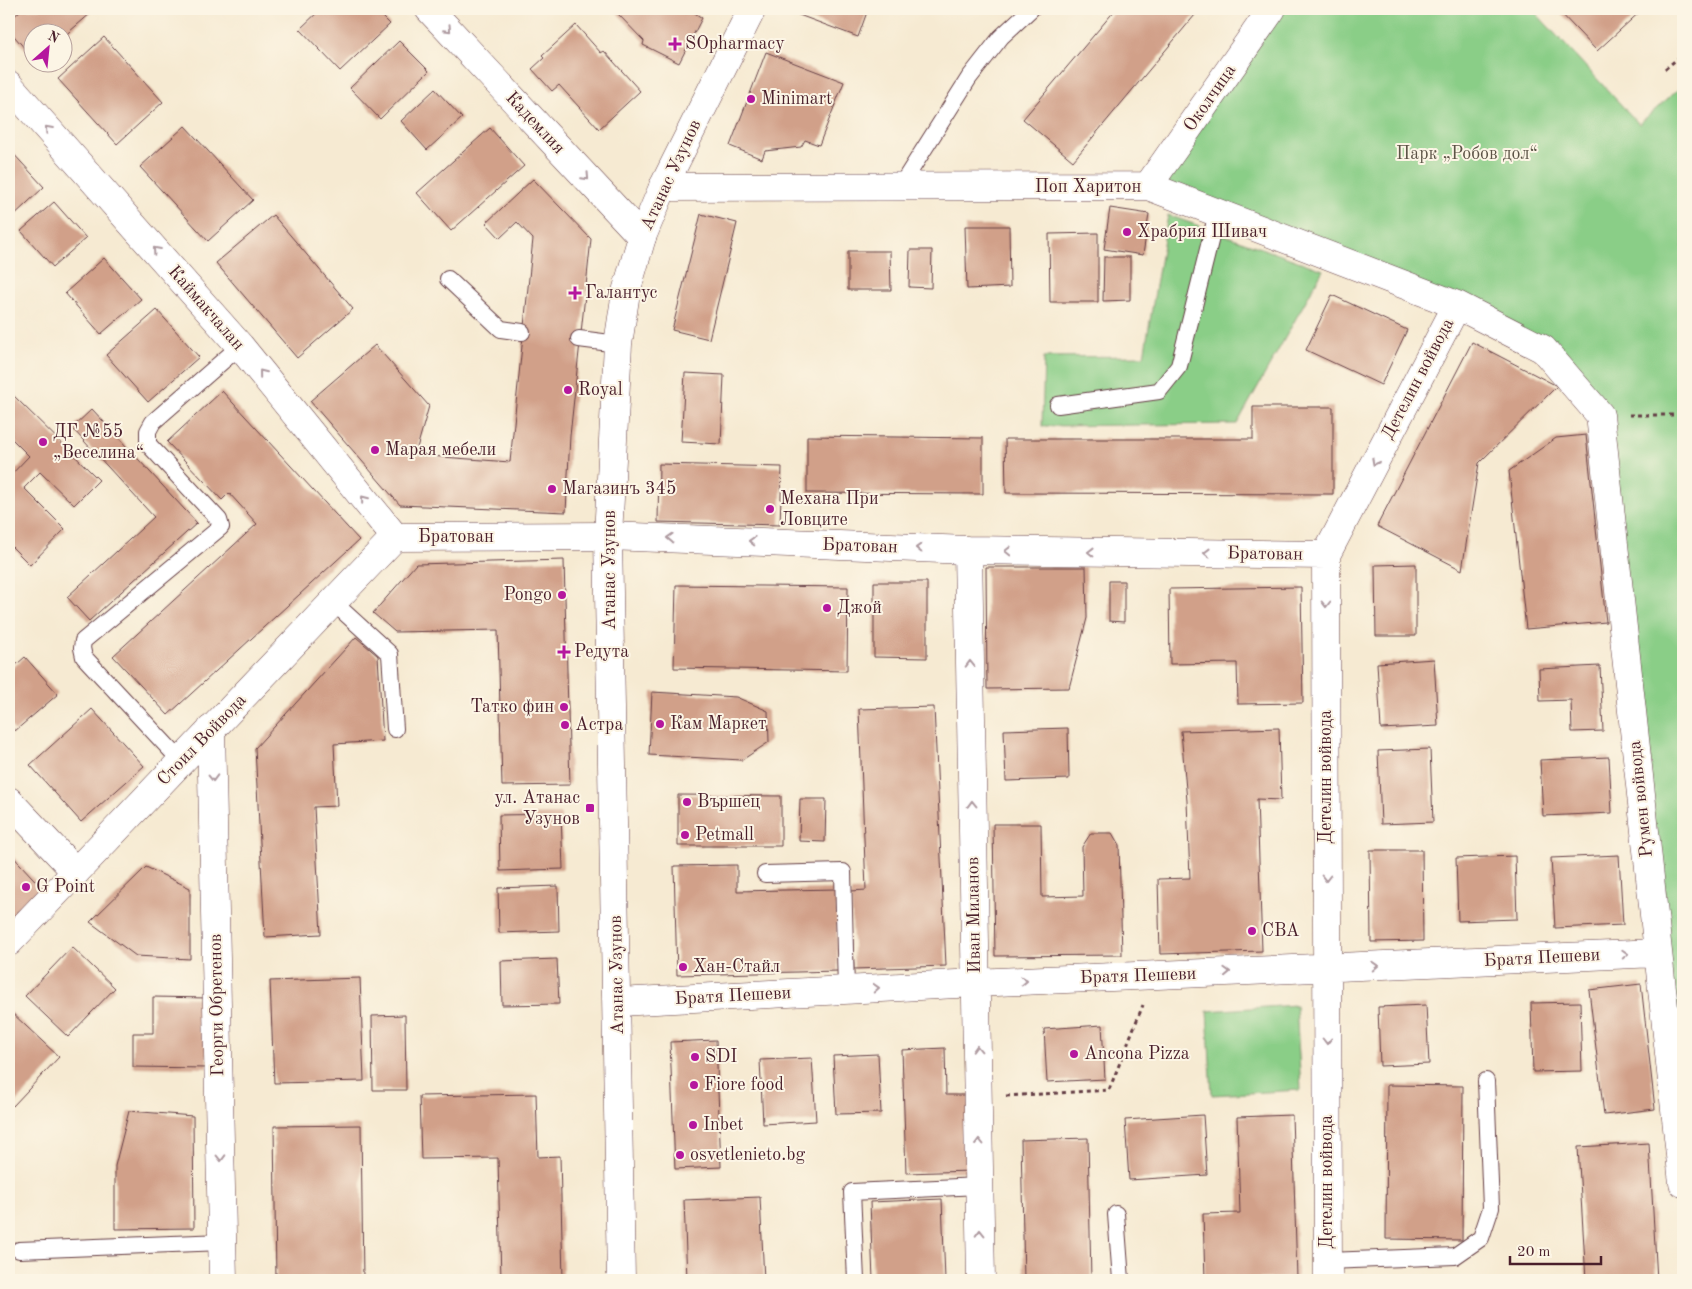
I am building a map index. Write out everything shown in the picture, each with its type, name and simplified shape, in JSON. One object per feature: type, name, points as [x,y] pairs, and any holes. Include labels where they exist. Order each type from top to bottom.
[{"type":"street","name":"Кадемлия","points":[[429,9],[642,237]]},
{"type":"street","name":"Атанас Узунов","points":[[622,1280],[608,536],[618,344],[626,292],[642,237],[663,188],[752,9]]},
{"type":"street","name":"Околчица","points":[[1148,186],[1272,9]]},
{"type":"street","name":"Каймакчалан","points":[[9,85],[240,346],[395,537]]},
{"type":"street","name":"Поп Харитон","points":[[663,188],[1148,186],[1457,305],[1543,349],[1613,415]]},
{"type":"street","name":"Детелин войвода","points":[[1328,1270],[1326,555],[1457,305]]},
{"type":"street","name":"Румен войвода","points":[[1613,415],[1658,953],[1683,1183]]},
{"type":"street","name":"Братован","points":[[395,537],[608,536],[968,550],[1326,555]]},
{"type":"street","name":"Стоил Войвода","points":[[9,942],[395,537]]},
{"type":"street","name":"Иван Миланов","points":[[968,550],[981,1280]]},
{"type":"street","name":"Георги Обретенов","points":[[212,730],[223,1280]]},
{"type":"street","points":[[9,801],[76,872]]},
{"type":"street","name":"Братя Пешеви","points":[[618,1002],[975,983],[1658,953]]},
{"type":"lane","points":[[900,187],[969,78],[1001,36],[1031,9]]},
{"type":"lane","points":[[1058,405],[1159,390],[1179,366],[1217,213]]},
{"type":"lane","points":[[448,279],[501,329],[522,332]]},
{"type":"lane","points":[[579,339],[618,344]]},
{"type":"lane","points":[[181,761],[84,657],[82,648],[83,641],[221,527],[219,520],[148,444],[148,430],[153,422],[240,346]]},
{"type":"lane","points":[[333,602],[390,654],[395,730]]},
{"type":"lane","points":[[765,874],[843,872],[846,990]]},
{"type":"lane","points":[[1328,1270],[1455,1256],[1481,1238],[1491,1208],[1486,1081]]},
{"type":"lane","points":[[856,1280],[852,1192],[979,1186]]},
{"type":"lane","points":[[1116,1214],[1121,1280]]},
{"type":"lane","points":[[19,1250],[223,1242]]},
{"type":"path","points":[[1665,69],[1683,54]]},
{"type":"path","points":[[1613,415],[1682,415],[1683,484]]},
{"type":"path","points":[[978,1097],[1109,1090],[1156,975]]},
{"type":"green space","name":"Парк „Робов дол“","points":[[1272,9],[1532,9],[1639,124],[1683,85],[1683,1182],[1600,415],[1543,349],[1148,186]]},
{"type":"green space","points":[[1168,215],[1323,270],[1237,424],[1042,426],[1044,357],[1144,356]]},
{"type":"green space","points":[[1296,1005],[1301,1090],[1212,1095],[1207,1011]]},
{"type":"building","points":[[22,9],[88,9],[91,13],[72,29],[72,22],[22,22],[22,45],[9,30],[9,21]]},
{"type":"building","points":[[321,9],[375,9],[390,24],[340,71],[300,29]]},
{"type":"building","points":[[617,9],[689,9],[702,18],[679,63],[643,45],[644,41],[617,13],[619,11]]},
{"type":"building","points":[[783,9],[870,9],[867,12],[858,37]]},
{"type":"building","points":[[1116,9],[1200,9],[1073,161],[1023,119]]},
{"type":"building","points":[[1557,9],[1643,9],[1597,51]]},
{"type":"building","points":[[576,25],[601,53],[604,51],[640,91],[599,129],[559,85],[552,91],[532,69],[544,58],[542,56]]},
{"type":"building","points":[[104,37],[163,102],[117,144],[58,79],[66,72],[72,72],[72,66]]},
{"type":"building","points":[[399,41],[429,71],[380,119],[350,88]]},
{"type":"building","points":[[766,52],[844,82],[819,145],[805,140],[801,147],[765,151],[762,159],[730,146]]},
{"type":"building","points":[[435,89],[462,118],[427,150],[401,121]]},
{"type":"building","points":[[185,126],[253,200],[208,241],[140,167]]},
{"type":"building","points":[[490,128],[524,166],[451,231],[417,193]]},
{"type":"building","points":[[9,151],[44,187],[9,220]]},
{"type":"building","points":[[533,179],[591,239],[570,436],[566,512],[400,505],[310,401],[375,345],[429,406],[415,455],[510,462],[533,239],[517,222],[500,238],[486,223]]},
{"type":"building","points":[[54,202],[86,238],[53,267],[21,231]]},
{"type":"building","name":"Храбрия Шивач","points":[[1110,208],[1149,214],[1143,255],[1104,249]]},
{"type":"building","points":[[701,214],[737,223],[709,339],[672,330]]},
{"type":"building","points":[[273,215],[353,309],[297,358],[216,263]]},
{"type":"building","points":[[965,226],[1009,226],[1010,287],[967,289]]},
{"type":"building","points":[[1098,233],[1098,302],[1050,302],[1049,234]]},
{"type":"building","points":[[910,250],[932,250],[931,288],[909,287]]},
{"type":"building","points":[[848,251],[890,251],[891,290],[848,290]]},
{"type":"building","points":[[1104,257],[1130,257],[1130,300],[1103,301]]},
{"type":"building","points":[[104,258],[141,299],[101,334],[65,293]]},
{"type":"building","points":[[1332,295],[1407,330],[1381,385],[1306,350]]},
{"type":"building","points":[[157,310],[199,357],[148,402],[106,355]]},
{"type":"building","points":[[1472,342],[1557,386],[1479,463],[1462,570],[1377,526]]},
{"type":"building","points":[[685,373],[724,375],[721,444],[681,442]]},
{"type":"building","points":[[9,391],[99,480],[74,505],[40,472],[24,488],[65,529],[30,565],[9,544],[9,477],[29,456],[9,436]]},
{"type":"building","points":[[222,391],[359,540],[168,715],[113,656],[257,524],[229,493],[222,500],[167,442]]},
{"type":"building","points":[[1253,407],[1333,407],[1333,494],[1006,493],[1005,439],[1253,439]]},
{"type":"building","points":[[92,409],[197,523],[89,621],[67,597],[154,517],[72,428]]},
{"type":"building","points":[[1586,435],[1606,622],[1526,629],[1509,471],[1556,438]]},
{"type":"building","points":[[807,436],[983,438],[983,494],[807,493]]},
{"type":"building","points":[[659,464],[782,467],[780,525],[658,522]]},
{"type":"building","points":[[564,560],[570,785],[502,786],[498,630],[395,632],[373,613],[416,564]]},
{"type":"building","points":[[1416,564],[1416,636],[1376,636],[1375,565]]},
{"type":"building","points":[[986,567],[1086,567],[1087,618],[1069,688],[987,689]]},
{"type":"building","points":[[1109,581],[1124,581],[1124,622],[1109,621]]},
{"type":"building","points":[[874,582],[927,582],[927,658],[874,657]]},
{"type":"building","points":[[676,585],[848,587],[847,671],[674,668]]},
{"type":"building","points":[[1301,587],[1303,703],[1238,704],[1237,663],[1170,664],[1169,589]]},
{"type":"building","points":[[356,637],[378,656],[383,741],[334,744],[337,806],[314,807],[321,934],[265,937],[255,748]]},
{"type":"building","points":[[25,657],[58,694],[15,731],[9,724],[9,671]]},
{"type":"building","points":[[1434,659],[1438,726],[1381,729],[1377,663]]},
{"type":"building","points":[[1600,666],[1603,731],[1572,732],[1571,700],[1540,701],[1539,669]]},
{"type":"building","points":[[652,692],[736,697],[768,711],[769,742],[742,760],[649,755]]},
{"type":"building","points":[[934,707],[946,966],[854,969],[851,891],[866,890],[859,709]]},
{"type":"building","points":[[92,709],[144,766],[81,822],[30,765]]},
{"type":"building","points":[[1068,728],[1069,779],[1006,781],[1004,730]]},
{"type":"building","points":[[1279,728],[1281,800],[1257,799],[1262,951],[1160,954],[1158,879],[1190,878],[1187,801],[1181,731]]},
{"type":"building","points":[[1430,749],[1433,822],[1381,824],[1378,751]]},
{"type":"building","points":[[1609,757],[1612,813],[1543,816],[1540,760]]},
{"type":"building","points":[[678,795],[781,796],[781,846],[678,846]]},
{"type":"building","points":[[800,799],[826,799],[825,842],[799,841]]},
{"type":"building","points":[[561,814],[563,869],[500,871],[499,815]]},
{"type":"building","points":[[993,824],[1041,824],[1042,897],[1083,896],[1082,847],[1091,833],[1112,833],[1119,845],[1122,955],[995,956]]},
{"type":"building","points":[[1370,850],[1422,850],[1423,941],[1371,942]]},
{"type":"building","points":[[9,852],[43,889],[9,920]]},
{"type":"building","points":[[1619,855],[1623,925],[1555,928],[1551,858]]},
{"type":"building","points":[[1515,856],[1517,919],[1458,921],[1456,858]]},
{"type":"building","points":[[737,865],[737,891],[836,889],[838,971],[677,975],[674,866]]},
{"type":"building","points":[[146,867],[190,888],[190,959],[136,956],[90,922]]},
{"type":"building","points":[[558,886],[559,931],[499,933],[498,888]]},
{"type":"building","points":[[72,947],[115,988],[68,1037],[25,996]]},
{"type":"building","points":[[557,959],[559,1004],[502,1005],[501,961]]},
{"type":"building","points":[[360,978],[364,1081],[274,1083],[270,981]]},
{"type":"building","points":[[1641,984],[1655,1109],[1604,1115],[1589,990]]},
{"type":"building","points":[[153,997],[208,998],[207,1068],[133,1067],[133,1033],[153,1033]]},
{"type":"building","points":[[1580,1002],[1582,1071],[1533,1072],[1531,1003]]},
{"type":"building","points":[[1426,1005],[1429,1064],[1380,1066],[1378,1007]]},
{"type":"building","points":[[10,1011],[59,1057],[13,1106],[9,1102]]},
{"type":"building","points":[[405,1015],[406,1090],[373,1090],[372,1016]]},
{"type":"building","name":"Ancona Pizza","points":[[1102,1025],[1105,1079],[1047,1082],[1044,1029]]},
{"type":"building","points":[[716,1040],[721,1167],[675,1169],[670,1042]]},
{"type":"building","points":[[945,1048],[946,1095],[969,1095],[971,1171],[906,1173],[902,1050]]},
{"type":"building","points":[[878,1054],[881,1113],[836,1114],[833,1056]]},
{"type":"building","points":[[812,1058],[816,1121],[763,1124],[760,1060]]},
{"type":"building","points":[[1387,1085],[1463,1086],[1462,1240],[1386,1239]]},
{"type":"building","points":[[536,1094],[538,1157],[560,1156],[563,1280],[501,1280],[498,1158],[421,1159],[419,1096]]},
{"type":"building","points":[[129,1111],[193,1116],[194,1228],[115,1229],[115,1166]]},
{"type":"building","points":[[1203,1115],[1207,1175],[1129,1180],[1125,1120]]},
{"type":"building","points":[[1292,1115],[1297,1278],[1205,1280],[1203,1214],[1240,1213],[1237,1117]]},
{"type":"building","points":[[361,1125],[363,1280],[276,1280],[274,1126]]},
{"type":"building","points":[[1088,1138],[1091,1280],[1024,1280],[1021,1140]]},
{"type":"building","points":[[1649,1143],[1657,1280],[1586,1280],[1578,1147]]},
{"type":"building","points":[[760,1197],[764,1280],[687,1280],[684,1200]]},
{"type":"building","points":[[942,1199],[945,1280],[873,1280],[870,1202]]},
{"type":"place","name":"SOpharmacy","points":[[675,44]]},
{"type":"place","name":"Minimart","points":[[751,99]]},
{"type":"place","name":"Храбрия Шивач","points":[[1127,232]]},
{"type":"place","name":"Галантус","points":[[575,293]]},
{"type":"place","name":"Royal","points":[[568,390]]},
{"type":"place","name":"ДГ №55 „Веселина“","points":[[43,442]]},
{"type":"place","name":"Марая мебели","points":[[375,450]]},
{"type":"place","name":"Магазинъ 345","points":[[552,489]]},
{"type":"place","name":"Механа При Ловците","points":[[770,509]]},
{"type":"place","name":"Pongo","points":[[562,595]]},
{"type":"place","name":"Джой","points":[[827,608]]},
{"type":"place","name":"Редута","points":[[564,652]]},
{"type":"place","name":"Татко фин","points":[[564,707]]},
{"type":"place","name":"Кам Маркет","points":[[660,724]]},
{"type":"place","name":"Астра","points":[[565,725]]},
{"type":"place","name":"Вършец","points":[[687,802]]},
{"type":"place","name":"ул. Атанас Узунов","points":[[590,808]]},
{"type":"place","name":"Petmall","points":[[685,835]]},
{"type":"place","name":"G Point","points":[[26,887]]},
{"type":"place","name":"CBA","points":[[1252,931]]},
{"type":"place","name":"Хан-Стайл","points":[[683,967]]},
{"type":"place","name":"Ancona Pizza","points":[[1074,1054]]},
{"type":"place","name":"SDI","points":[[695,1057]]},
{"type":"place","name":"Fiore food","points":[[694,1085]]},
{"type":"place","name":"Inbet","points":[[693,1125]]},
{"type":"place","name":"osvetlenieto.bg","points":[[680,1155]]}]
